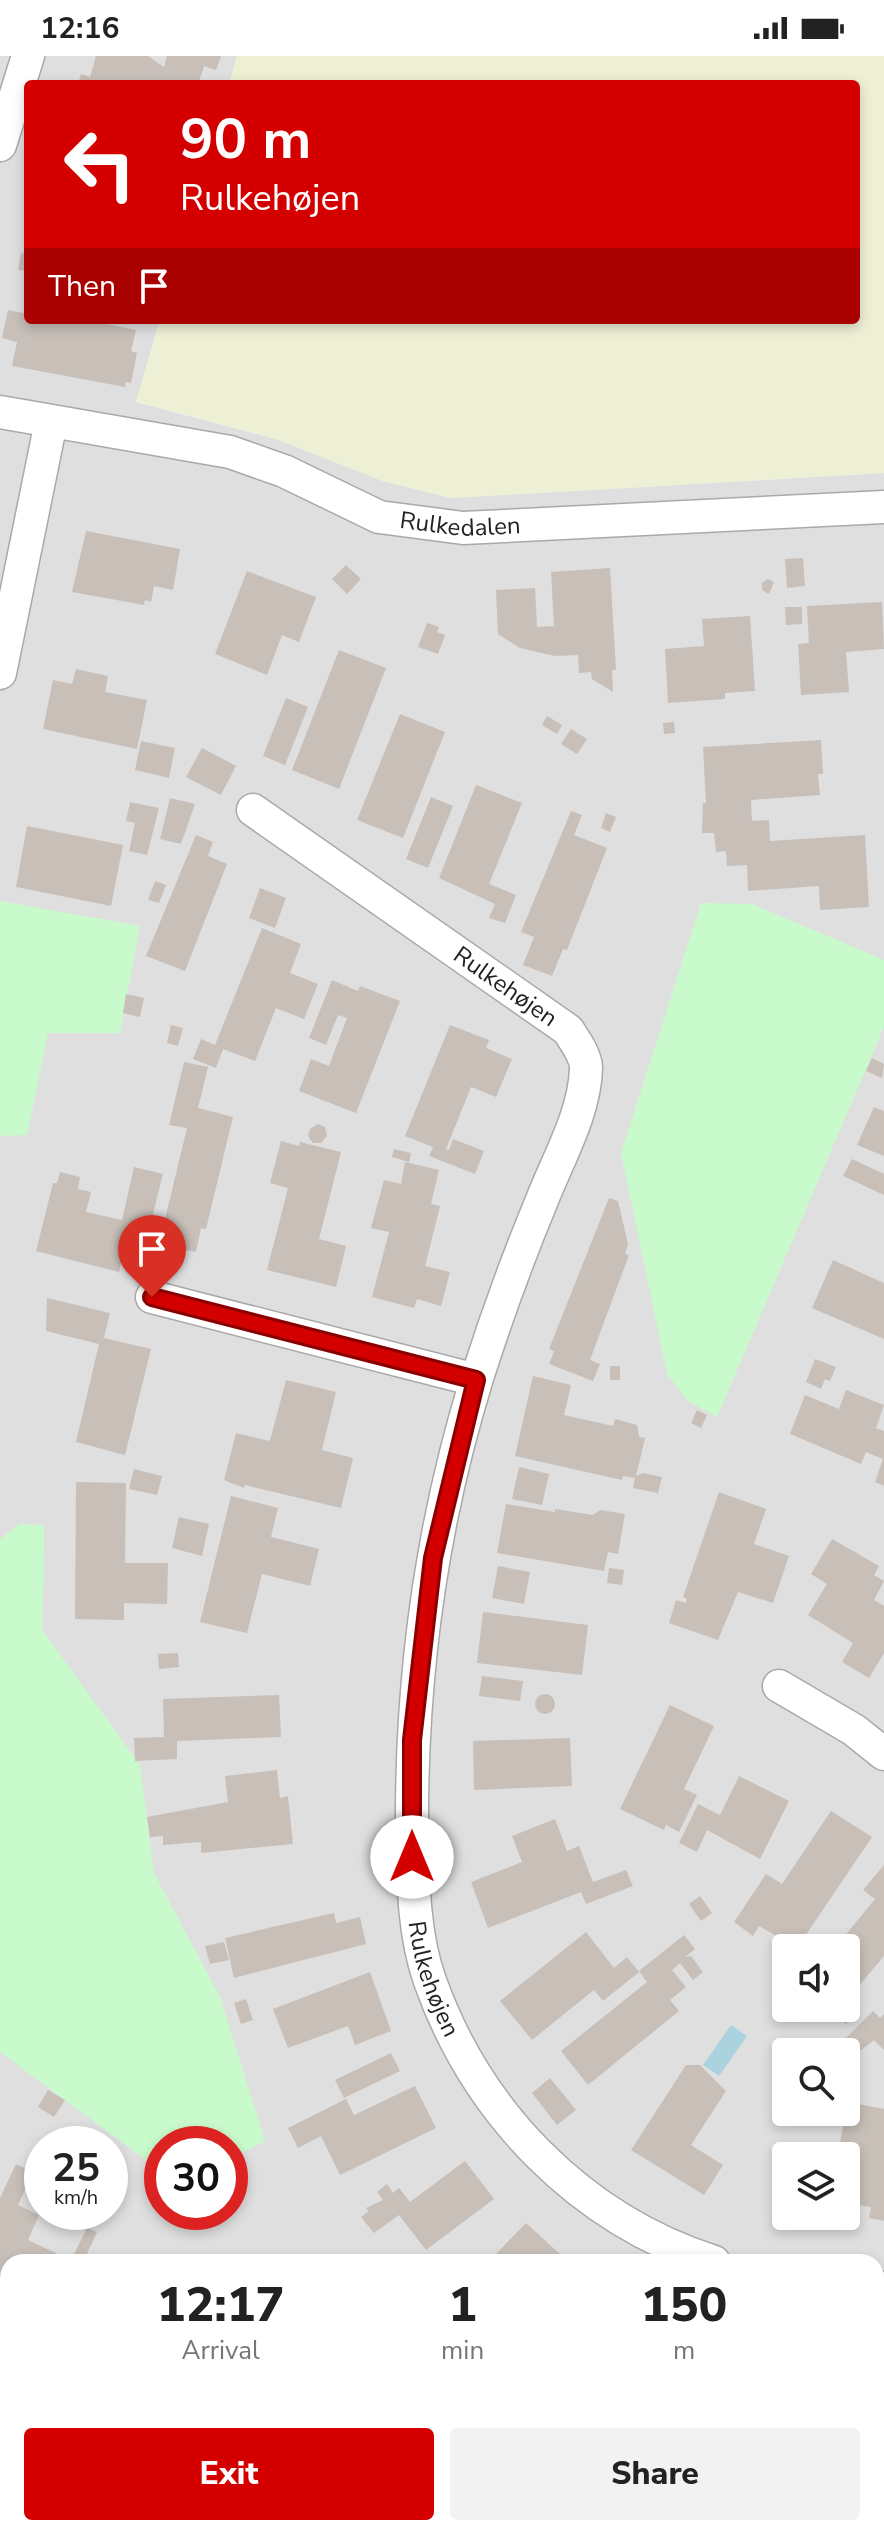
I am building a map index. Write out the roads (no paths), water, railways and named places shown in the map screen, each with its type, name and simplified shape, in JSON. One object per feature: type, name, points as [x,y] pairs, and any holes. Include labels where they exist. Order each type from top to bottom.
[{"type":"street","points":[[0,145],[28,56]]},
{"type":"street","name":"Rulkedalen","points":[[0,412],[230,452],[284,471],[379,517],[463,528],[884,507]]},
{"type":"street","points":[[0,673],[51,422]]},
{"type":"street","name":"Rulkehøjen","points":[[253,810],[568,1030],[587,1063],[583,1097],[529,1231],[476,1380],[433,1558],[412,1740],[413,1887],[429,1978],[464,2062],[516,2132],[584,2195],[664,2246],[689,2254]]},
{"type":"street","points":[[152,1297],[476,1380]]},
{"type":"street","points":[[779,1686],[854,1730],[884,1754]]},
{"type":"water","points":[[731,2025],[747,2036],[719,2076],[703,2065]]}]
